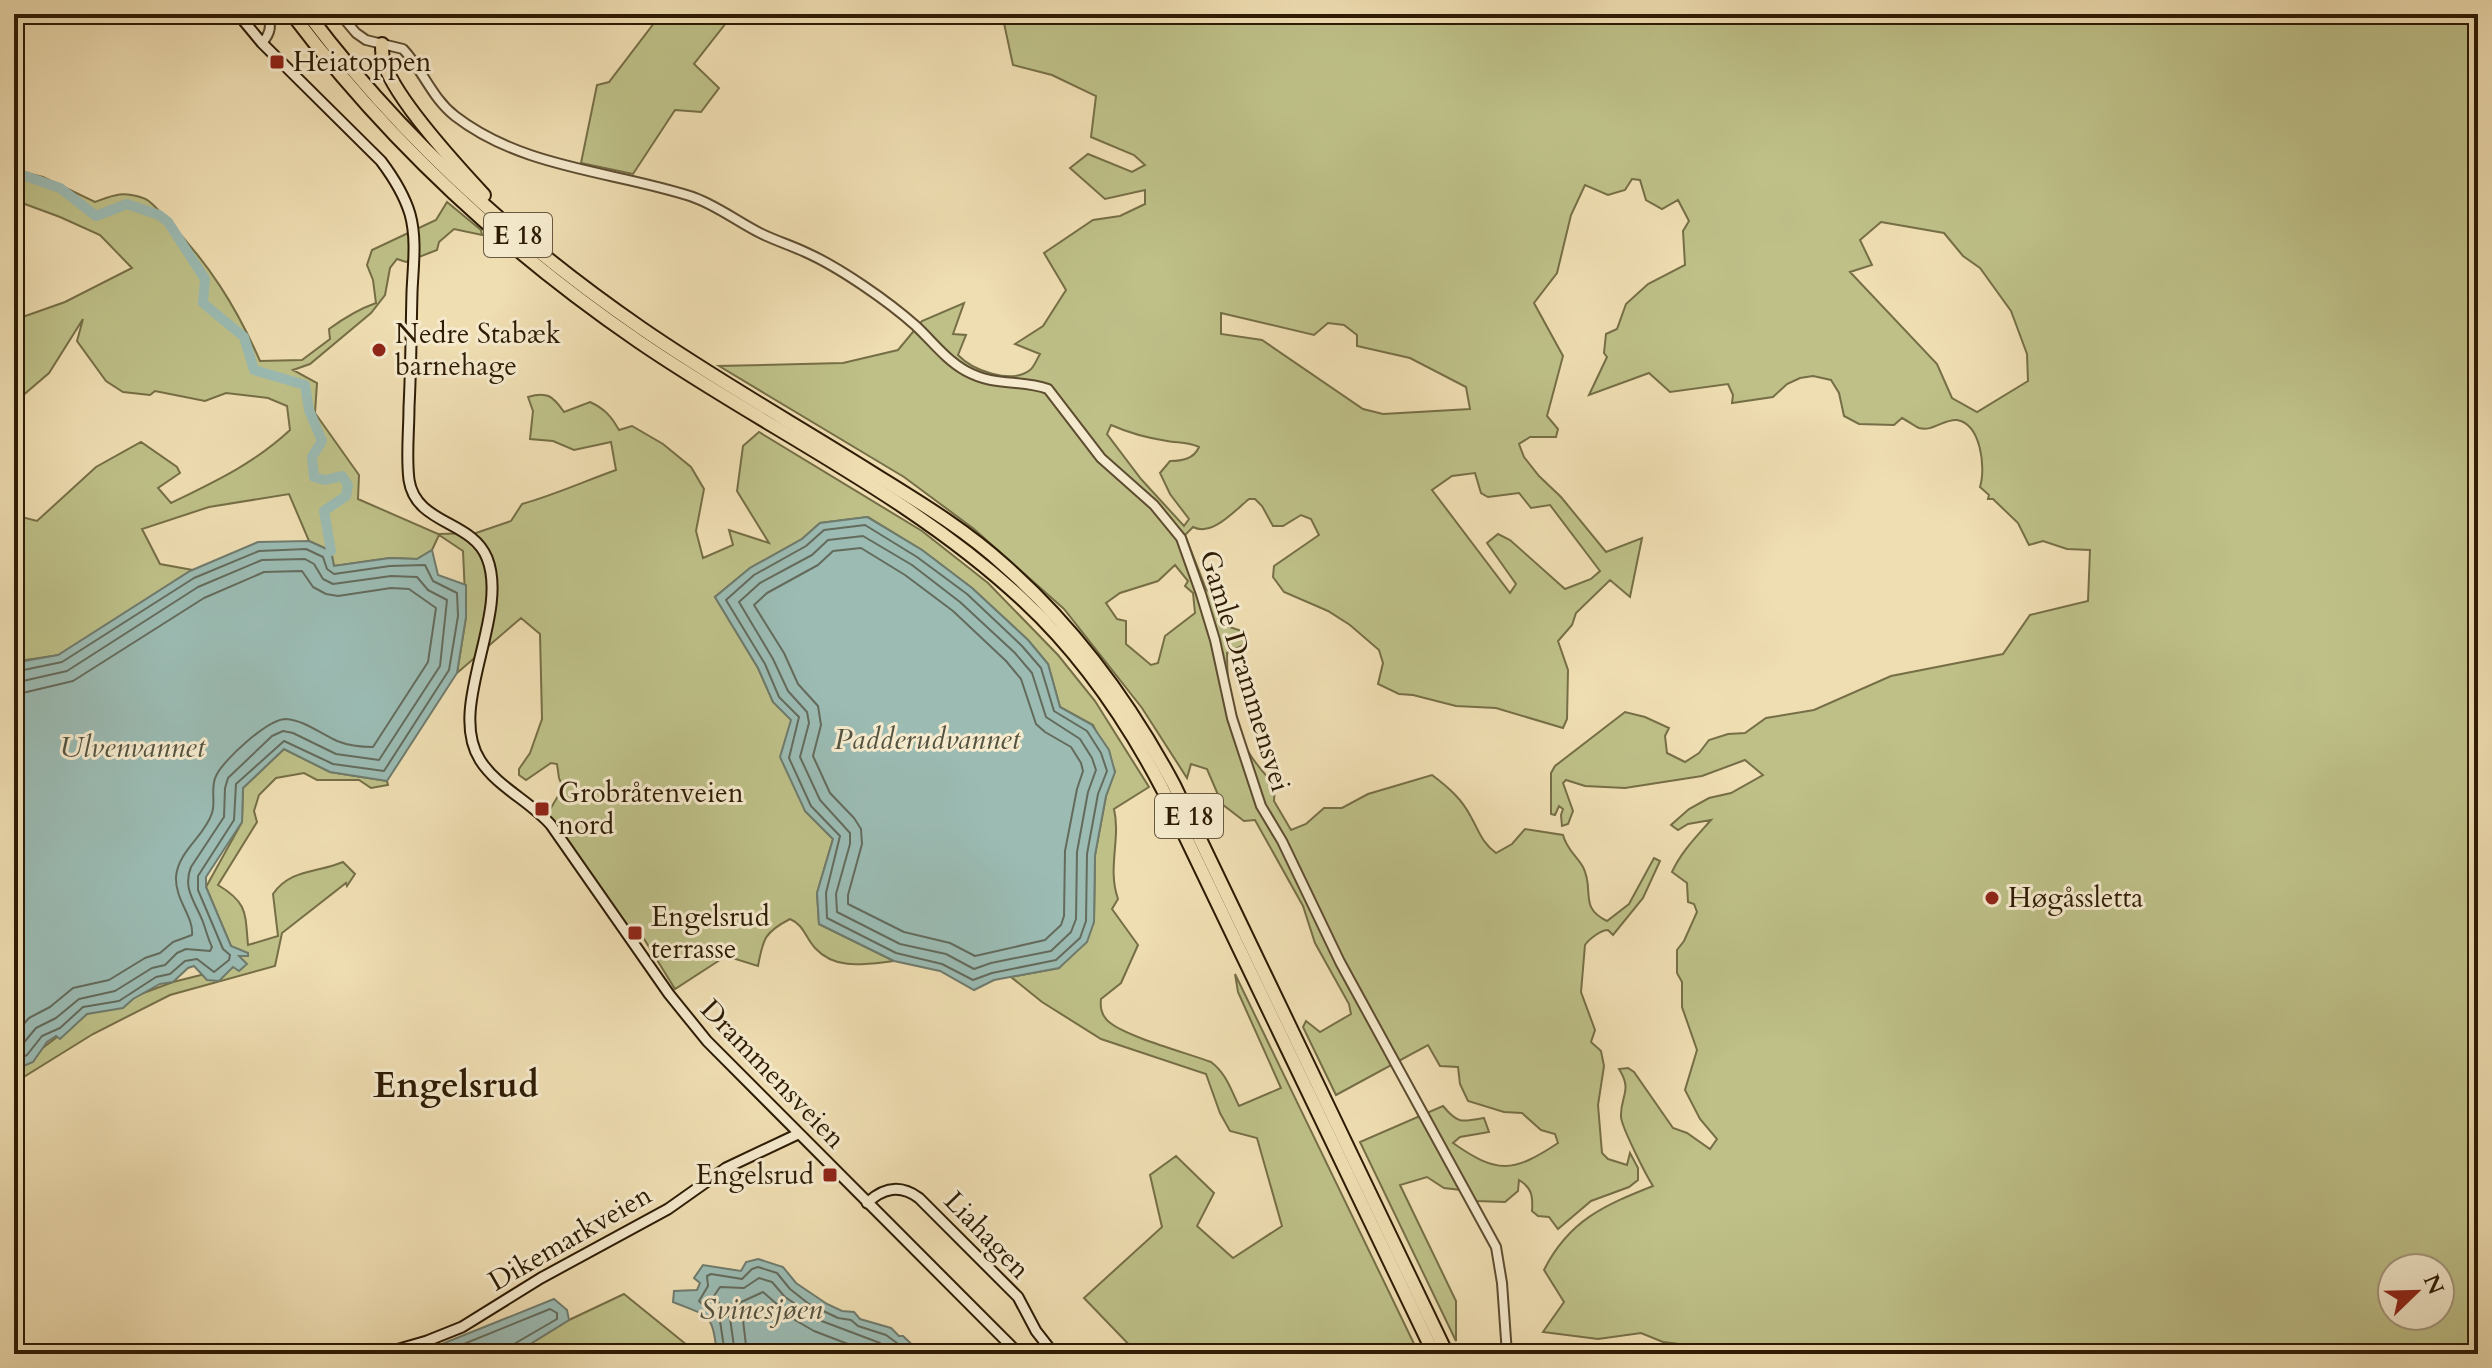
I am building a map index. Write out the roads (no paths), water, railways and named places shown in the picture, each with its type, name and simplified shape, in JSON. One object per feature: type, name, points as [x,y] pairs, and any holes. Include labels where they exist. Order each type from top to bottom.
[{"type":"highway","name":"E 18","points":[[292,14],[339,73],[403,143],[463,202],[541,270],[684,372],[922,519],[994,574],[1063,641],[1121,717],[1163,790],[1434,1354]]},
{"type":"highway","name":"E 18","points":[[308,14],[403,126],[517,234],[590,292],[657,339],[858,463],[964,533],[1014,574],[1072,633],[1132,711],[1174,785],[1447,1354]]},
{"type":"highway","name":"E 18","points":[[382,44],[384,64],[405,100],[517,234]]},
{"type":"main road","name":"Drammensveien","points":[[238,14],[262,43],[381,161],[400,189],[409,211],[414,251],[408,449],[410,484],[416,499],[426,511],[462,530],[478,543],[491,574],[490,601],[471,716],[470,731],[475,749],[487,769],[534,807],[557,832],[696,1029],[1019,1354]]},
{"type":"main road","name":"Dikemarkveien","points":[[382,1354],[462,1327],[541,1278],[651,1219],[726,1168],[794,1130]]},
{"type":"main road","name":"Liahagen","points":[[867,1203],[876,1195],[892,1189],[914,1194],[1018,1297],[1036,1331],[1054,1354]]},
{"type":"street","points":[[262,43],[270,28],[264,14]]},
{"type":"street","name":"Gamle Drammensvei","points":[[340,14],[361,37],[403,49],[435,97],[456,117],[479,132],[536,157],[680,193],[709,204],[761,233],[815,257],[864,288],[910,320],[951,361],[968,372],[999,382],[1042,387],[1058,400],[1101,458],[1154,505],[1181,538],[1212,629],[1232,718],[1261,806],[1282,841],[1340,962],[1496,1247],[1507,1354]]},
{"type":"water","name":"Padderudvannet","points":[[867,517],[922,550],[972,588],[1028,640],[1048,664],[1060,707],[1092,725],[1109,750],[1115,772],[1106,796],[1095,855],[1094,922],[1087,942],[1059,968],[994,980],[974,990],[940,971],[894,961],[819,924],[817,893],[833,839],[805,811],[780,757],[791,720],[773,702],[758,668],[715,597],[750,568],[802,539],[820,523]]},
{"type":"water","name":"Ulvenvannet","points":[[309,541],[331,551],[334,566],[390,558],[417,559],[432,550],[438,575],[466,585],[466,617],[457,673],[387,781],[330,772],[284,749],[243,788],[242,822],[206,877],[206,887],[231,946],[248,953],[248,956],[239,956],[247,964],[239,971],[233,967],[219,981],[207,980],[194,966],[188,968],[173,982],[160,984],[123,1008],[87,1014],[60,1039],[56,1036],[47,1042],[33,1062],[14,1070],[14,671],[19,662],[58,655],[190,571],[258,542]]},
{"type":"water","name":"Svinesjøen","points":[[758,1259],[783,1267],[796,1283],[827,1304],[842,1311],[854,1312],[860,1319],[891,1328],[922,1354],[717,1354],[711,1323],[702,1314],[673,1302],[674,1291],[697,1290],[700,1283],[694,1278],[703,1265],[741,1271],[746,1262]]},
{"type":"water","points":[[554,1299],[567,1310],[569,1320],[514,1354],[417,1354]]},
{"type":"waterway","points":[[14,172],[60,188],[96,216],[127,204],[159,215],[168,222],[205,279],[203,303],[244,337],[254,370],[305,385],[309,410],[322,441],[312,457],[314,477],[325,480],[342,476],[348,485],[346,496],[324,511],[331,551]]},
{"type":"place","name":"Heiatoppen","points":[[277,62]]},
{"type":"place","name":"Nedre Stabæk barnehage","points":[[379,350]]},
{"type":"place","name":"Grobråtenveien nord","points":[[542,809]]},
{"type":"place","name":"Høgåssletta","points":[[1992,898]]},
{"type":"place","name":"Engelsrud terrasse","points":[[635,933]]},
{"type":"place","name":"Engelsrud","points":[[830,1175]]},
{"type":"district","name":"Engelsrud","points":[[456,1085]]}]
